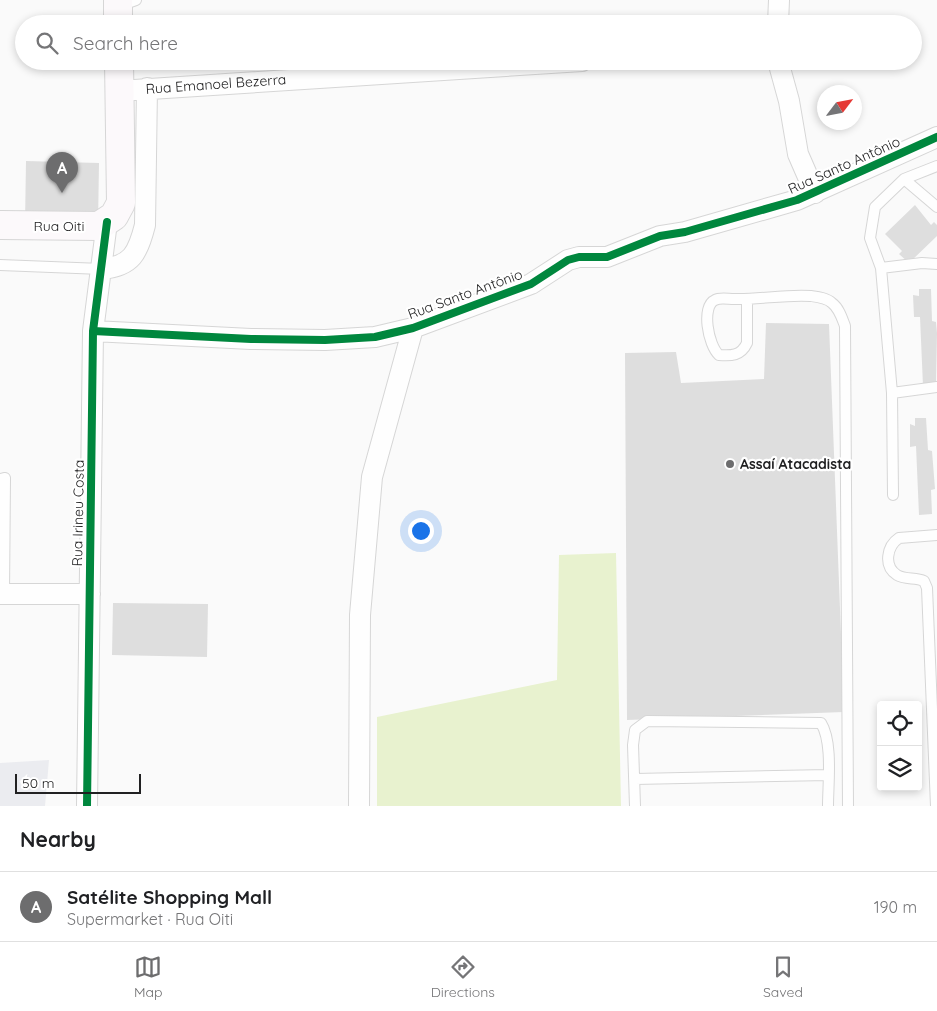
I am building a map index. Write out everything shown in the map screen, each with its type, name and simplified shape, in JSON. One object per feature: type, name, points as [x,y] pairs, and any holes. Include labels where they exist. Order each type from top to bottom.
[{"type":"main road","points":[[111,219],[121,203],[119,70]]},
{"type":"main road","name":"Rua Oiti","points":[[0,225],[99,226],[111,219]]},
{"type":"street","points":[[778,15],[779,0]]},
{"type":"street","name":"Rua Emanoel Bezerra","points":[[119,91],[437,70]]},
{"type":"street","points":[[780,70],[789,101],[798,154],[815,193]]},
{"type":"street","points":[[102,269],[118,267],[128,262],[140,244],[144,225],[147,88]]},
{"type":"street","name":"Rua Santo Antônio","points":[[93,331],[325,340],[375,337],[413,328],[531,284],[568,260],[618,254],[660,236],[772,209],[815,193],[937,137]]},
{"type":"street","name":"Rua Irineu Costa","points":[[87,806],[93,331],[111,219]]},
{"type":"street","points":[[359,806],[360,615],[372,477],[413,328]]},
{"type":"street","points":[[2,594],[90,594]]},
{"type":"lane","points":[[893,495],[892,393],[881,268],[870,238],[876,207],[904,179],[937,166]]},
{"type":"lane","points":[[904,179],[937,207]]},
{"type":"lane","points":[[881,268],[922,263],[937,264]]},
{"type":"lane","points":[[0,265],[102,269]]},
{"type":"lane","points":[[747,300],[747,343],[744,350],[738,354],[718,355],[712,349],[708,337],[709,305],[713,300],[720,298],[747,300],[809,296],[822,298],[833,303],[841,314],[845,326],[848,806]]},
{"type":"lane","points":[[892,393],[937,387]]},
{"type":"lane","points":[[0,479],[5,478],[2,594]]},
{"type":"lane","points":[[936,806],[927,588],[924,582],[918,579],[896,574],[890,568],[888,549],[899,538],[937,535]]},
{"type":"lane","points":[[635,806],[634,730],[647,721],[821,723],[825,729],[827,745],[828,806]]},
{"type":"lane","points":[[635,779],[828,775]]},
{"type":"shaded area","points":[[49,760],[45,806],[0,806],[0,763]]},
{"type":"green space","points":[[616,553],[621,806],[377,806],[377,717],[557,680],[559,555]]},
{"type":"building","points":[[26,161],[99,163],[98,225],[25,223]]},
{"type":"building","points":[[915,205],[931,225],[934,222],[937,225],[937,236],[909,263],[899,254],[902,251],[885,234]]},
{"type":"building","points":[[919,289],[931,289],[932,321],[936,322],[937,333],[936,385],[923,386],[920,317],[914,317],[913,295],[919,296]]},
{"type":"building","name":"Assaí Atacadista","points":[[766,323],[829,324],[844,712],[627,720],[625,353],[676,352],[681,383],[764,379]]},
{"type":"building","points":[[915,418],[926,418],[928,450],[932,451],[935,489],[931,490],[932,514],[919,515],[916,446],[910,447],[910,424],[915,426]]},
{"type":"building","points":[[113,603],[208,604],[207,657],[112,655]]},
{"type":"cycle path","points":[[93,331],[251,339],[325,340],[375,337],[413,328],[531,284],[568,260],[579,257],[607,257],[660,236],[685,232],[797,200],[937,137]]},
{"type":"cycle path","points":[[87,806],[93,331],[107,222]]},
{"type":"place","name":"Satélite Shopping Mall","points":[[62,193]]},
{"type":"place","name":"Assaí Atacadista","points":[[730,464]]}]
